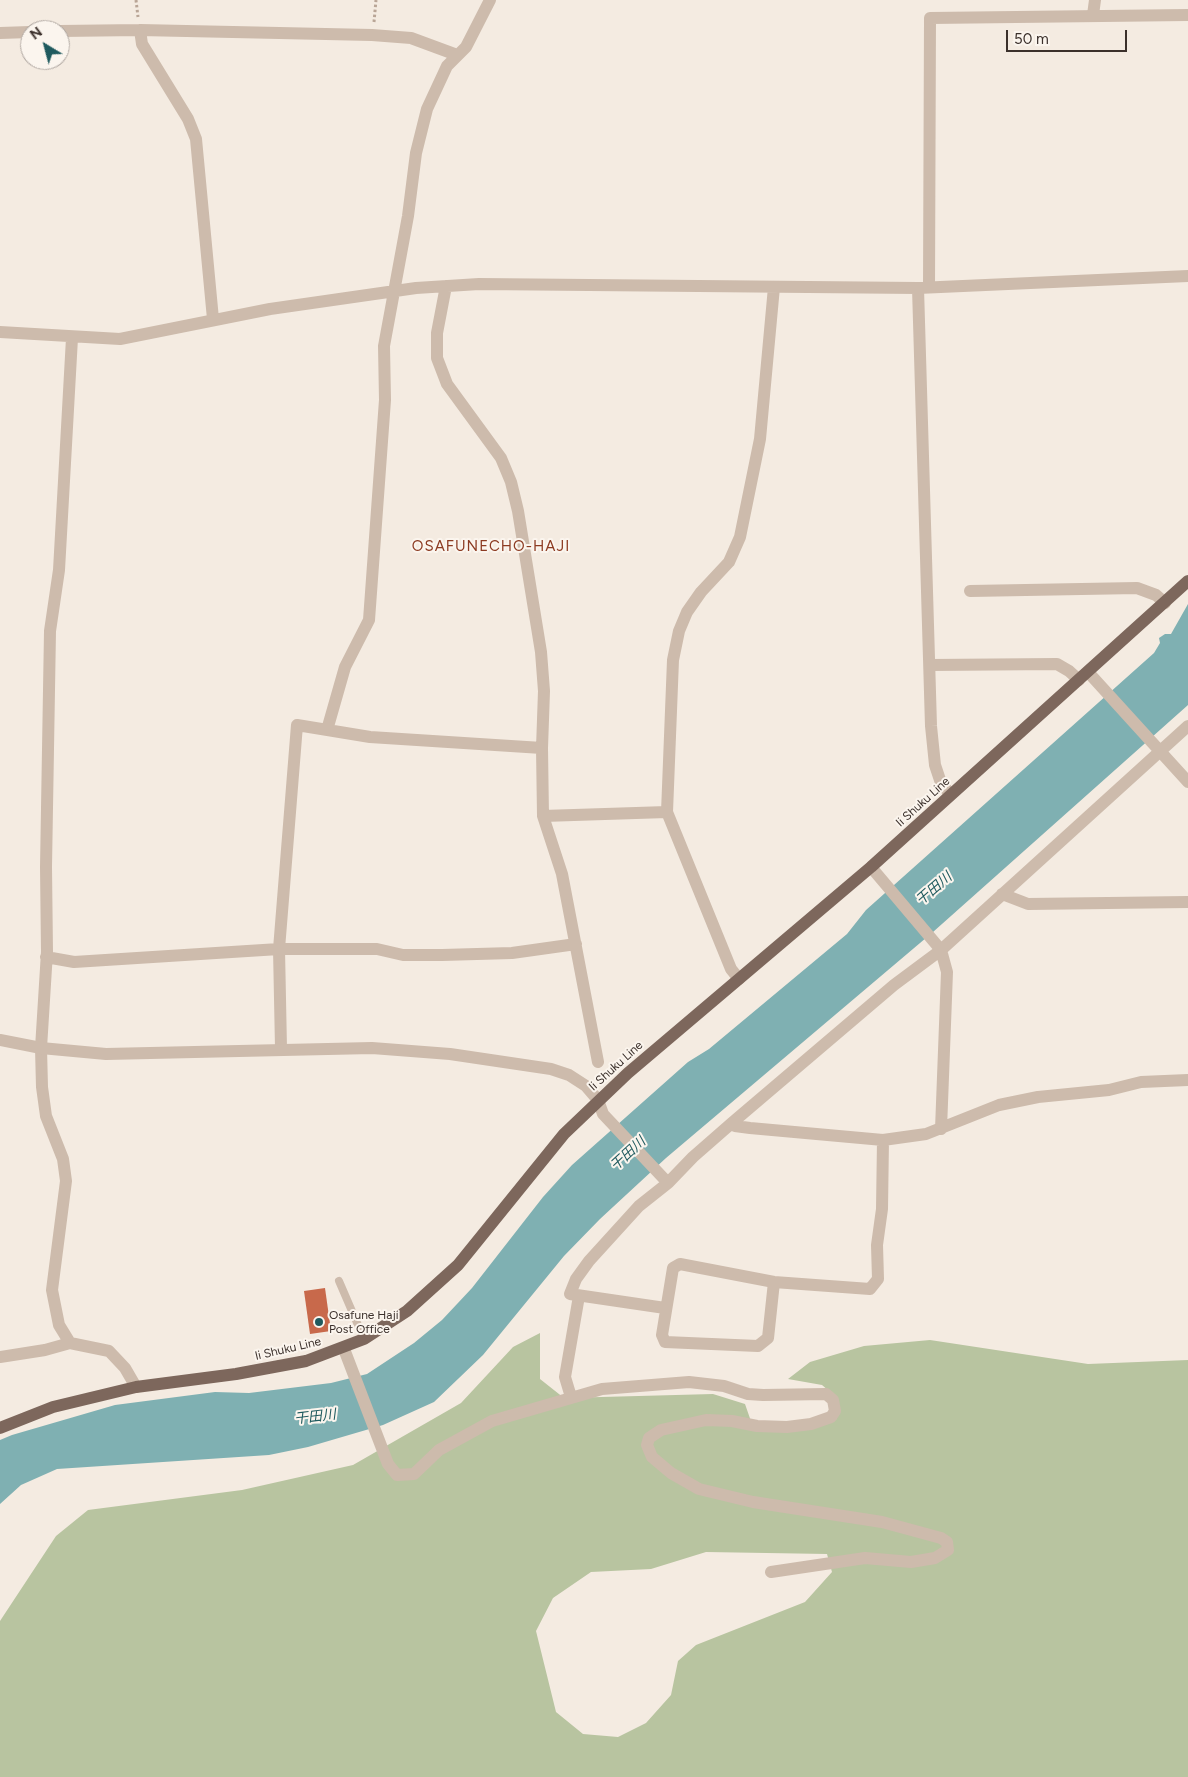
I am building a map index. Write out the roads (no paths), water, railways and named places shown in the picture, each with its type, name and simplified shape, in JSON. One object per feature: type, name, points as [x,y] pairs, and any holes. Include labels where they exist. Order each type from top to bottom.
[{"type":"main road","name":"Ii Shuku Line","points":[[0,1428],[53,1408],[136,1387],[297,1363],[344,1349],[364,1340],[407,1311],[458,1264],[564,1134],[598,1100],[870,867],[1188,581]]},
{"type":"street","points":[[327,730],[344,667],[369,620],[385,400],[384,346],[408,216],[416,153],[427,109],[448,66],[466,47],[475,33],[490,0]]},
{"type":"street","points":[[1093,15],[1096,0]]},
{"type":"street","points":[[950,795],[940,780],[935,765],[931,726],[926,604],[924,288],[930,18],[1188,15]]},
{"type":"street","points":[[70,32],[140,30],[372,35],[411,38],[457,55]]},
{"type":"street","points":[[140,30],[142,44],[188,119],[196,139],[213,319]]},
{"type":"street","points":[[0,33],[20,32]]},
{"type":"street","points":[[0,332],[72,338],[120,338],[213,319],[395,291],[479,284],[924,288],[1188,276]]},
{"type":"street","points":[[446,286],[437,333],[437,358],[448,384],[501,458],[511,482],[518,511],[541,652],[544,691],[542,816],[562,874],[598,1062]]},
{"type":"street","points":[[739,979],[731,969],[667,812],[673,660],[679,631],[687,612],[701,592],[729,562],[740,538],[760,439],[774,287]]},
{"type":"street","points":[[70,1343],[59,1325],[52,1290],[66,1180],[63,1158],[46,1116],[42,1087],[41,1048],[46,957],[50,631],[59,570],[72,338]]},
{"type":"street","points":[[970,590],[1137,588],[1156,595],[1165,602]]},
{"type":"street","points":[[930,665],[1058,664],[1100,686],[1188,782]]},
{"type":"street","points":[[281,1048],[279,949],[297,725],[406,740],[542,748]]},
{"type":"street","points":[[665,1308],[570,1294],[576,1279],[589,1261],[664,1180],[938,946],[1002,894],[1158,750],[1188,726]]},
{"type":"street","points":[[542,816],[667,812]]},
{"type":"street","points":[[870,867],[938,946],[948,972],[941,1129]]},
{"type":"street","points":[[1002,894],[1028,904],[1188,902]]},
{"type":"street","points":[[46,957],[74,962],[279,949],[377,949],[403,955],[442,955],[512,953],[576,944]]},
{"type":"street","points":[[0,1040],[41,1048],[106,1054],[281,1048],[372,1048],[450,1054],[551,1069],[569,1075],[586,1086],[598,1100],[603,1114],[664,1180]]},
{"type":"street","points":[[733,1122],[736,1126],[750,1128],[882,1140],[926,1134],[972,1114],[999,1105],[1038,1097],[1090,1093],[1141,1082],[1188,1080]]},
{"type":"street","points":[[774,1282],[768,1338],[758,1346],[665,1342],[662,1335],[665,1308],[673,1268],[680,1264],[774,1282],[870,1289],[878,1279],[877,1246],[882,1209],[882,1140]]},
{"type":"street","points":[[571,1397],[565,1377],[579,1296]]},
{"type":"street","points":[[0,1357],[45,1350],[70,1343],[109,1351],[126,1368],[136,1387]]},
{"type":"street","points":[[344,1349],[388,1464],[398,1475],[414,1474],[439,1450],[492,1421],[571,1397],[622,1386],[689,1382],[724,1386],[748,1394],[826,1394],[833,1400],[835,1411],[832,1416],[811,1424],[787,1427],[757,1426],[732,1421],[706,1420],[661,1430],[649,1438],[647,1445],[652,1457],[671,1473],[699,1489],[753,1502],[882,1522],[941,1538],[947,1542],[948,1550],[935,1558],[911,1562],[866,1558],[771,1572]]},
{"type":"lane","points":[[339,1281],[364,1340]]},
{"type":"water","name":"干田川","points":[[1188,604],[1188,705],[933,932],[666,1158],[600,1219],[564,1256],[483,1355],[434,1402],[383,1425],[308,1447],[269,1455],[57,1469],[21,1485],[0,1504],[0,1440],[12,1435],[115,1405],[215,1392],[249,1393],[331,1383],[367,1374],[414,1343],[442,1320],[472,1288],[543,1197],[572,1165],[688,1062],[709,1049],[847,934],[866,910],[1154,653],[1160,643],[1159,638],[1165,634],[1171,634]]},
{"type":"place","name":"Osafune Haji Post Office","points":[[319,1322]]},
{"type":"district","name":"OSAFUNECHO-HAJI","points":[[491,547]]}]
